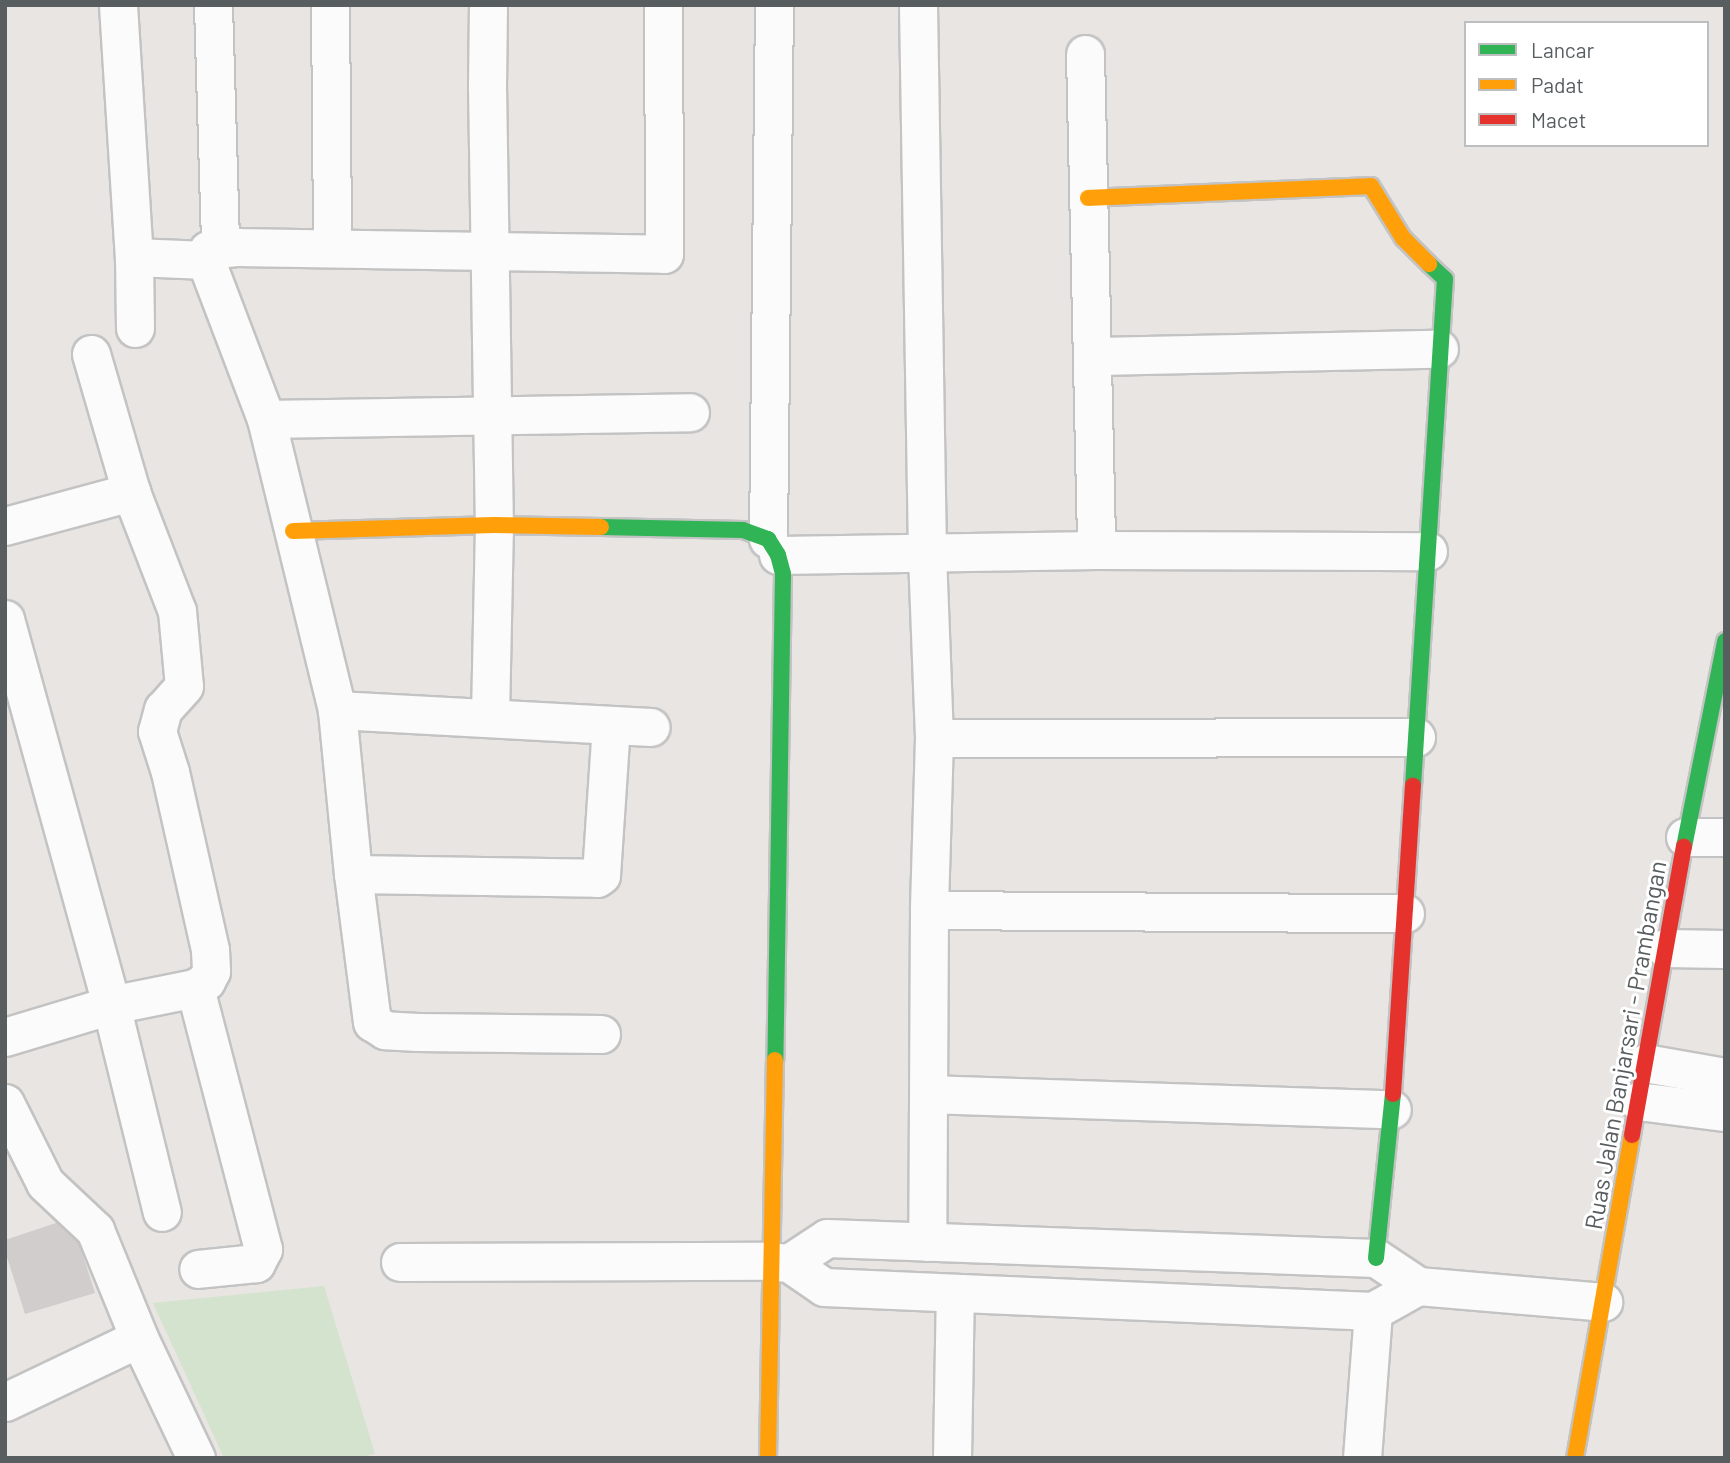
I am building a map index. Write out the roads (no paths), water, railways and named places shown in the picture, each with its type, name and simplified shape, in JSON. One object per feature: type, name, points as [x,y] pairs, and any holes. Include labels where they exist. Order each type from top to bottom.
[{"type":"street","points":[[118,5],[134,257],[135,328]]},
{"type":"street","points":[[213,5],[213,254],[266,419],[337,710],[353,874],[372,1022],[376,1027],[418,1032],[601,1034]]},
{"type":"street","points":[[330,5],[332,248]]},
{"type":"street","points":[[488,5],[494,525],[490,718]]},
{"type":"street","points":[[134,257],[332,248],[664,254],[663,5]]},
{"type":"street","points":[[768,1458],[779,1262],[782,587],[773,547],[774,5]]},
{"type":"street","points":[[918,5],[927,555],[934,738],[929,910],[930,1094],[927,1242]]},
{"type":"street","points":[[1085,54],[1096,551]]},
{"type":"street","points":[[1088,198],[1371,186],[1403,238],[1445,279],[1392,1109],[1376,1258]]},
{"type":"street","points":[[1093,356],[1439,349]]},
{"type":"street","points":[[5,1037],[111,1005],[195,988],[206,981],[211,971],[210,950],[170,772],[157,731],[163,709],[184,687],[177,611],[131,492],[90,354]]},
{"type":"street","points":[[266,419],[690,412]]},
{"type":"street","points":[[5,526],[131,492]]},
{"type":"street","points":[[293,531],[494,525],[743,530],[773,547],[927,555],[1096,551],[1428,551]]},
{"type":"street","points":[[5,619],[111,1005],[162,1212]]},
{"type":"street","name":"Ruas Jalan Banjarsari - Prambangan","points":[[1575,1458],[1685,837],[1725,642]]},
{"type":"street","points":[[337,710],[651,727]]},
{"type":"street","points":[[353,874],[574,879],[600,877],[611,725]]},
{"type":"street","points":[[934,738],[1416,737]]},
{"type":"street","points":[[1685,837],[1725,837]]},
{"type":"street","points":[[929,910],[1405,913]]},
{"type":"street","points":[[1665,948],[1725,948]]},
{"type":"street","points":[[195,988],[263,1249],[256,1263],[198,1269]]},
{"type":"street","points":[[1645,1063],[1725,1077]]},
{"type":"street","points":[[930,1094],[1392,1109]]},
{"type":"street","points":[[1638,1101],[1725,1112]]},
{"type":"street","points":[[5,1103],[45,1183],[96,1230],[139,1338],[196,1458]]},
{"type":"street","points":[[400,1262],[779,1262],[827,1238],[1376,1258],[1418,1286],[1603,1302]]},
{"type":"street","points":[[1072,1247],[1073,1298]]},
{"type":"street","points":[[779,1262],[824,1287],[1373,1311],[1418,1286]]},
{"type":"street","points":[[952,1458],[955,1294]]},
{"type":"street","points":[[1362,1458],[1373,1311]]},
{"type":"street","points":[[5,1402],[139,1338]]}]
